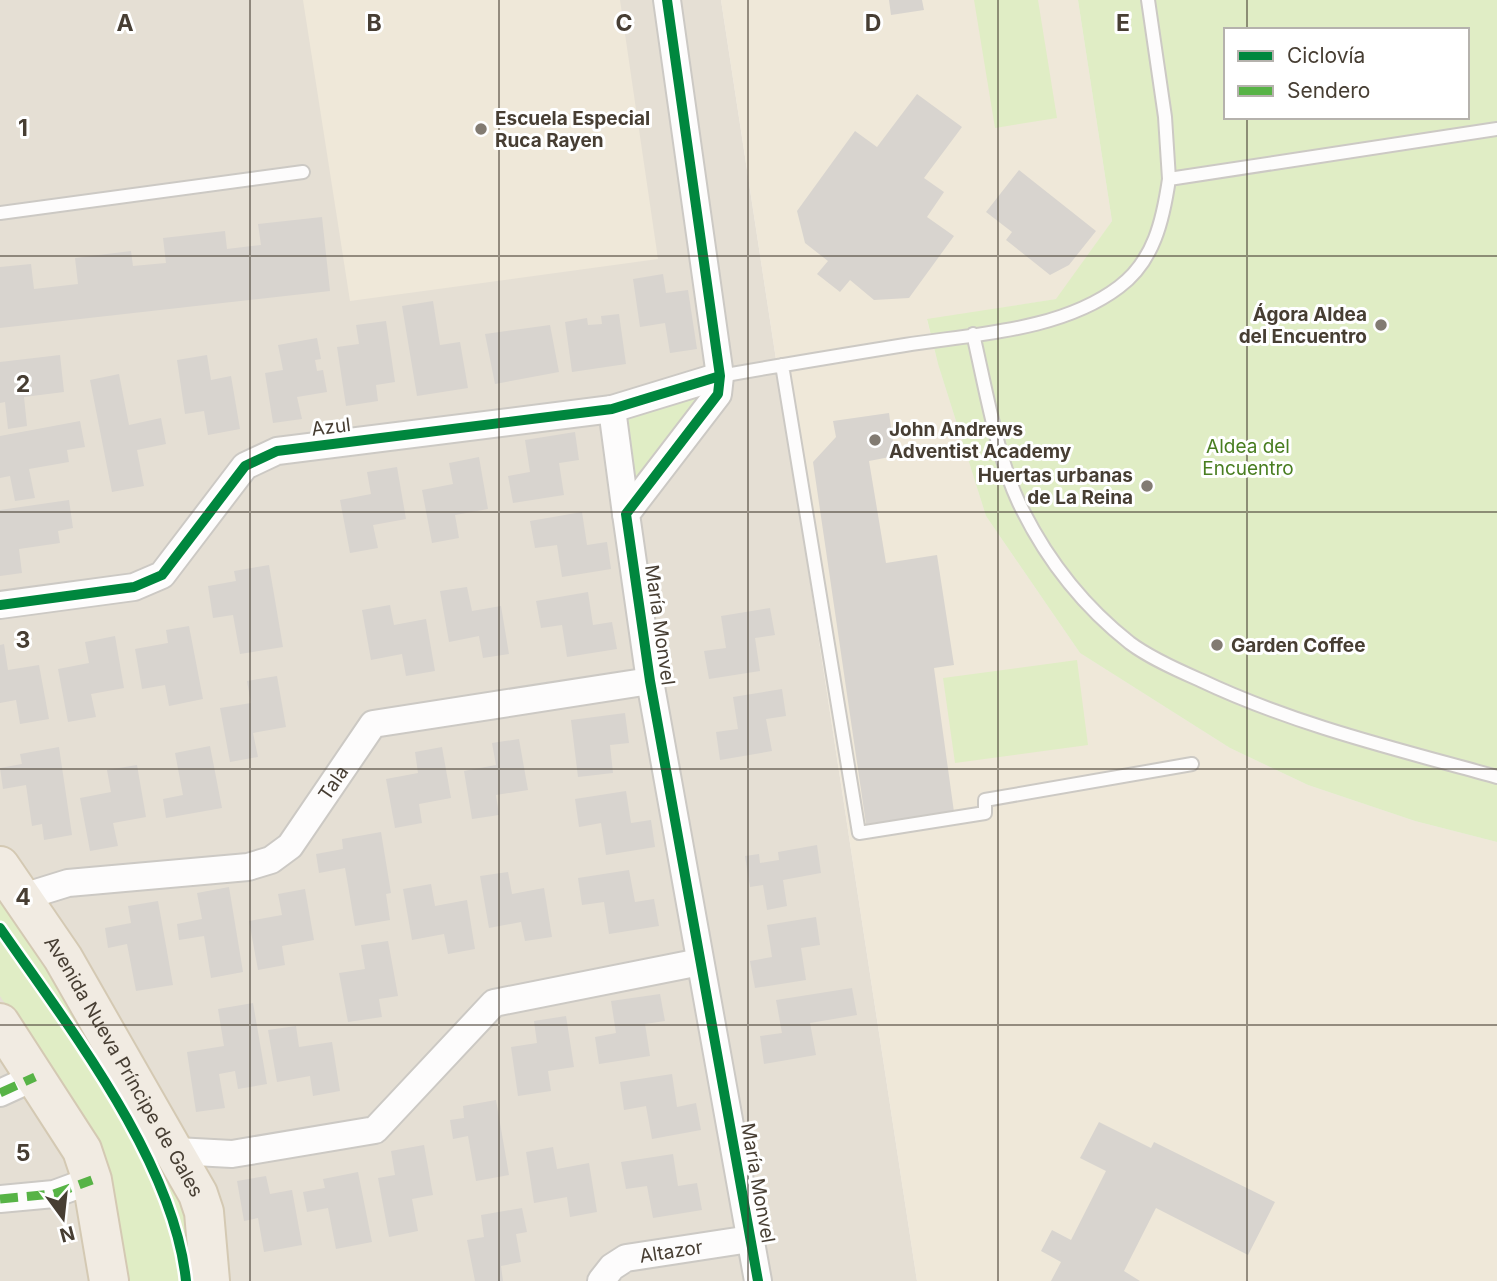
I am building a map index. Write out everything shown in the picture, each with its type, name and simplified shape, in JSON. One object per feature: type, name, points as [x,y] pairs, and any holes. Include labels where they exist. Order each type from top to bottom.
[{"type":"main road","name":"Avenida Nueva Príncipe de Gales","points":[[0,866],[63,958],[176,1151],[198,1194],[204,1212],[210,1281]]},
{"type":"main road","points":[[0,1023],[82,1150],[92,1180],[109,1281]]},
{"type":"street","points":[[626,514],[718,394],[720,376],[667,0]]},
{"type":"street","name":"Azul","points":[[0,605],[134,587],[162,575],[245,466],[277,451],[612,409],[720,376]]},
{"type":"street","name":"María Monvel","points":[[612,409],[650,681],[758,1281]]},
{"type":"street","name":"Tala","points":[[23,897],[68,883],[248,867],[271,860],[290,846],[373,724],[650,681]]},
{"type":"street","points":[[176,1151],[232,1154],[375,1130],[494,1003],[700,962]]},
{"type":"street","points":[[0,1093],[35,1077]]},
{"type":"street","points":[[0,1199],[54,1194],[92,1180]]},
{"type":"street","name":"Altazor","points":[[601,1281],[612,1267],[626,1258],[750,1240]]},
{"type":"lane","points":[[720,376],[1039,321],[1093,304],[1121,286],[1145,260],[1163,224],[1169,179],[1165,117],[1148,0]]},
{"type":"lane","points":[[1169,179],[1497,129]]},
{"type":"lane","points":[[0,213],[303,172]]},
{"type":"lane","points":[[973,334],[995,425],[1018,500],[1051,559],[1086,602],[1131,644],[1246,702],[1334,732],[1497,777]]},
{"type":"lane","points":[[782,365],[859,833],[985,813],[985,800],[1192,764]]},
{"type":"shaded area","points":[[0,0],[721,0],[917,1281],[0,1281]]},
{"type":"shaded area","name":"Escuela Especial Ruca Rayen","points":[[303,0],[620,0],[658,259],[350,301]]},
{"type":"shaded area","points":[[721,0],[1078,0],[1112,221],[1057,299],[927,320],[938,364],[986,516],[1080,653],[1230,748],[1308,785],[1415,821],[1497,842],[1497,1281],[917,1281]]},
{"type":"green space","points":[[974,0],[1038,0],[1057,118],[995,128]]},
{"type":"green space","name":"Aldea del Encuentro","points":[[1078,0],[1497,0],[1497,842],[1415,821],[1308,785],[1230,748],[1080,653],[986,516],[938,364],[927,319],[1056,299],[1112,221]]},
{"type":"green space","points":[[712,384],[633,496],[621,416]]},
{"type":"green space","points":[[1077,660],[1088,745],[955,763],[943,678]]},
{"type":"green space","points":[[0,889],[187,1199],[200,1281],[123,1281],[101,1148],[0,996]]},
{"type":"building","points":[[889,0],[922,0],[924,10],[891,15]]},
{"type":"building","points":[[917,94],[962,127],[924,178],[944,192],[927,217],[954,236],[909,298],[874,300],[850,280],[840,292],[817,274],[828,261],[805,243],[797,211],[855,131],[877,147]]},
{"type":"building","points":[[1019,170],[1096,231],[1069,265],[1050,275],[1006,240],[1012,232],[986,212]]},
{"type":"building","points":[[322,217],[330,291],[0,328],[0,267],[31,264],[34,289],[78,284],[75,258],[131,251],[133,266],[166,263],[163,238],[225,231],[227,249],[261,245],[258,224]]},
{"type":"building","points":[[663,274],[666,293],[688,290],[697,349],[670,353],[665,323],[640,327],[633,279]]},
{"type":"building","points":[[433,301],[440,345],[460,342],[468,388],[417,396],[402,306]]},
{"type":"building","points":[[619,314],[626,364],[572,372],[565,322],[587,318],[588,325],[602,324],[601,316]]},
{"type":"building","points":[[386,321],[395,382],[376,385],[378,401],[346,406],[337,347],[359,344],[356,325]]},
{"type":"building","points":[[550,325],[559,372],[495,384],[485,334]]},
{"type":"building","points":[[317,338],[321,359],[315,360],[317,371],[323,370],[327,392],[297,397],[302,419],[273,423],[265,373],[283,370],[278,345]]},
{"type":"building","points":[[60,355],[64,392],[24,397],[27,426],[8,429],[5,402],[0,403],[0,362]]},
{"type":"building","points":[[207,355],[211,380],[231,376],[240,429],[208,435],[204,411],[185,414],[177,360]]},
{"type":"building","points":[[119,374],[129,425],[161,418],[166,444],[137,450],[144,486],[112,492],[90,380]]},
{"type":"building","points":[[889,413],[895,456],[869,461],[886,563],[937,555],[954,665],[934,668],[954,812],[866,824],[813,462],[836,437],[833,421]]},
{"type":"building","points":[[80,421],[85,447],[67,450],[69,462],[29,469],[35,498],[15,501],[10,476],[0,478],[0,436]]},
{"type":"building","points":[[575,432],[579,460],[559,463],[564,495],[513,503],[508,476],[530,472],[525,440]]},
{"type":"building","points":[[479,457],[488,509],[455,515],[459,538],[432,543],[422,490],[453,484],[449,463]]},
{"type":"building","points":[[397,467],[406,519],[373,525],[378,548],[350,553],[340,500],[371,494],[367,472]]},
{"type":"building","points":[[69,500],[73,528],[58,531],[60,543],[19,549],[22,573],[0,576],[0,510]]},
{"type":"building","points":[[582,512],[587,545],[607,542],[611,569],[562,577],[557,545],[535,548],[530,521]]},
{"type":"building","points":[[269,565],[283,647],[240,654],[233,615],[213,618],[208,586],[236,581],[234,571]]},
{"type":"building","points":[[467,587],[472,611],[501,606],[509,654],[483,658],[479,636],[449,642],[440,591]]},
{"type":"building","points":[[588,592],[593,625],[612,622],[617,649],[567,657],[562,625],[541,628],[536,601]]},
{"type":"building","points":[[390,605],[394,625],[426,619],[435,671],[406,676],[402,654],[371,660],[362,610]]},
{"type":"building","points":[[770,608],[775,635],[755,638],[760,671],[709,679],[704,651],[726,648],[721,616]]},
{"type":"building","points":[[189,626],[203,699],[169,706],[165,685],[142,689],[135,649],[168,643],[166,630]]},
{"type":"building","points":[[115,636],[124,688],[91,694],[96,717],[68,722],[58,669],[89,663],[85,642]]},
{"type":"building","points":[[4,644],[8,670],[39,665],[49,719],[20,724],[16,700],[0,703],[0,645]]},
{"type":"building","points":[[277,676],[286,727],[253,733],[258,757],[230,762],[220,708],[251,703],[247,681]]},
{"type":"building","points":[[782,689],[786,716],[766,719],[772,751],[720,760],[716,732],[738,729],[733,697]]},
{"type":"building","points":[[625,713],[629,743],[610,745],[613,773],[578,777],[571,720]]},
{"type":"building","points":[[519,739],[528,790],[496,795],[499,815],[472,819],[464,771],[496,765],[492,743]]},
{"type":"building","points":[[210,746],[222,808],[166,818],[163,799],[183,795],[175,753]]},
{"type":"building","points":[[59,747],[72,835],[44,840],[42,824],[32,826],[26,785],[3,789],[0,768],[22,764],[20,754]]},
{"type":"building","points":[[442,747],[451,798],[419,804],[422,823],[395,828],[386,779],[418,773],[415,752]]},
{"type":"building","points":[[137,765],[146,817],[113,823],[118,846],[90,851],[80,798],[111,792],[107,770]]},
{"type":"building","points":[[626,791],[631,823],[651,820],[655,847],[606,855],[601,823],[579,827],[575,799]]},
{"type":"building","points":[[381,832],[391,893],[386,894],[390,920],[355,926],[345,868],[319,873],[316,854],[343,849],[342,839]]},
{"type":"building","points":[[817,845],[821,873],[783,880],[787,906],[767,910],[763,885],[750,887],[745,856],[759,854],[760,863],[779,860],[778,852]]},
{"type":"building","points":[[629,870],[635,902],[654,899],[659,926],[609,934],[604,902],[582,905],[578,878]]},
{"type":"building","points":[[508,872],[512,894],[544,888],[552,937],[525,941],[521,922],[489,928],[480,876]]},
{"type":"building","points":[[431,884],[435,906],[467,900],[475,949],[448,954],[444,934],[412,940],[403,889]]},
{"type":"building","points":[[229,887],[243,972],[211,978],[204,936],[179,940],[177,924],[202,919],[197,893]]},
{"type":"building","points":[[305,889],[314,940],[282,946],[285,965],[258,970],[249,921],[282,915],[278,894]]},
{"type":"building","points":[[158,901],[173,985],[136,991],[127,944],[108,948],[105,928],[131,923],[128,906]]},
{"type":"building","points":[[816,917],[820,945],[801,948],[806,980],[755,988],[750,961],[772,957],[767,925]]},
{"type":"building","points":[[388,941],[398,996],[379,999],[382,1017],[348,1022],[339,973],[365,969],[361,945]]},
{"type":"building","points":[[852,988],[857,1015],[810,1023],[816,1055],[764,1064],[760,1036],[782,1033],[776,1000]]},
{"type":"building","points":[[660,994],[665,1021],[645,1024],[650,1056],[599,1064],[595,1037],[616,1033],[611,1001]]},
{"type":"building","points":[[253,1003],[267,1084],[238,1089],[235,1071],[219,1074],[225,1108],[196,1112],[187,1052],[224,1046],[218,1009]]},
{"type":"building","points":[[566,1016],[574,1067],[548,1071],[551,1091],[518,1096],[511,1047],[537,1043],[534,1021]]},
{"type":"building","points":[[296,1026],[299,1047],[332,1042],[340,1091],[313,1096],[310,1076],[277,1082],[268,1030]]},
{"type":"building","points":[[672,1074],[677,1107],[696,1103],[701,1130],[652,1139],[646,1106],[624,1110],[620,1082]]},
{"type":"building","points":[[496,1100],[509,1175],[476,1181],[468,1136],[453,1139],[450,1120],[464,1118],[463,1106]]},
{"type":"building","points":[[1099,1122],[1151,1148],[1154,1142],[1275,1202],[1248,1255],[1156,1208],[1124,1271],[1140,1281],[1051,1281],[1061,1262],[1041,1251],[1052,1230],[1071,1240],[1106,1171],[1080,1158]]},
{"type":"building","points":[[424,1145],[433,1195],[412,1199],[418,1231],[389,1237],[378,1178],[395,1175],[391,1151]]},
{"type":"building","points":[[553,1147],[557,1169],[589,1163],[597,1212],[570,1217],[567,1197],[534,1203],[526,1152]]},
{"type":"building","points":[[673,1154],[678,1186],[697,1183],[702,1210],[653,1218],[647,1186],[626,1189],[621,1162]]},
{"type":"building","points":[[358,1172],[372,1242],[336,1249],[328,1208],[307,1212],[303,1192],[325,1188],[323,1179]]},
{"type":"building","points":[[266,1176],[270,1194],[292,1190],[302,1245],[264,1252],[258,1218],[244,1221],[237,1181]]},
{"type":"building","points":[[522,1208],[527,1232],[516,1234],[521,1262],[501,1266],[503,1281],[475,1281],[467,1240],[484,1237],[481,1215]]},
{"type":"marked path","points":[[0,1093],[35,1077]]},
{"type":"marked path","points":[[0,1199],[54,1194],[92,1180]]},
{"type":"cycle path","points":[[667,0],[720,376],[718,394],[626,514],[650,681],[758,1281]]},
{"type":"cycle path","points":[[0,605],[134,587],[162,575],[245,466],[277,451],[612,409],[720,376]]},
{"type":"cycle path","points":[[0,928],[86,1051],[140,1142],[161,1189],[177,1235],[186,1281]]},
{"type":"place","name":"Escuela Especial Ruca Rayen","points":[[481,129]]},
{"type":"place","name":"Ágora Aldea del Encuentro","points":[[1381,325]]},
{"type":"place","name":"John Andrews Adventist Academy","points":[[875,440]]},
{"type":"place","name":"Huertas urbanas de La Reina","points":[[1147,486]]},
{"type":"place","name":"Garden Coffee","points":[[1217,645]]}]
